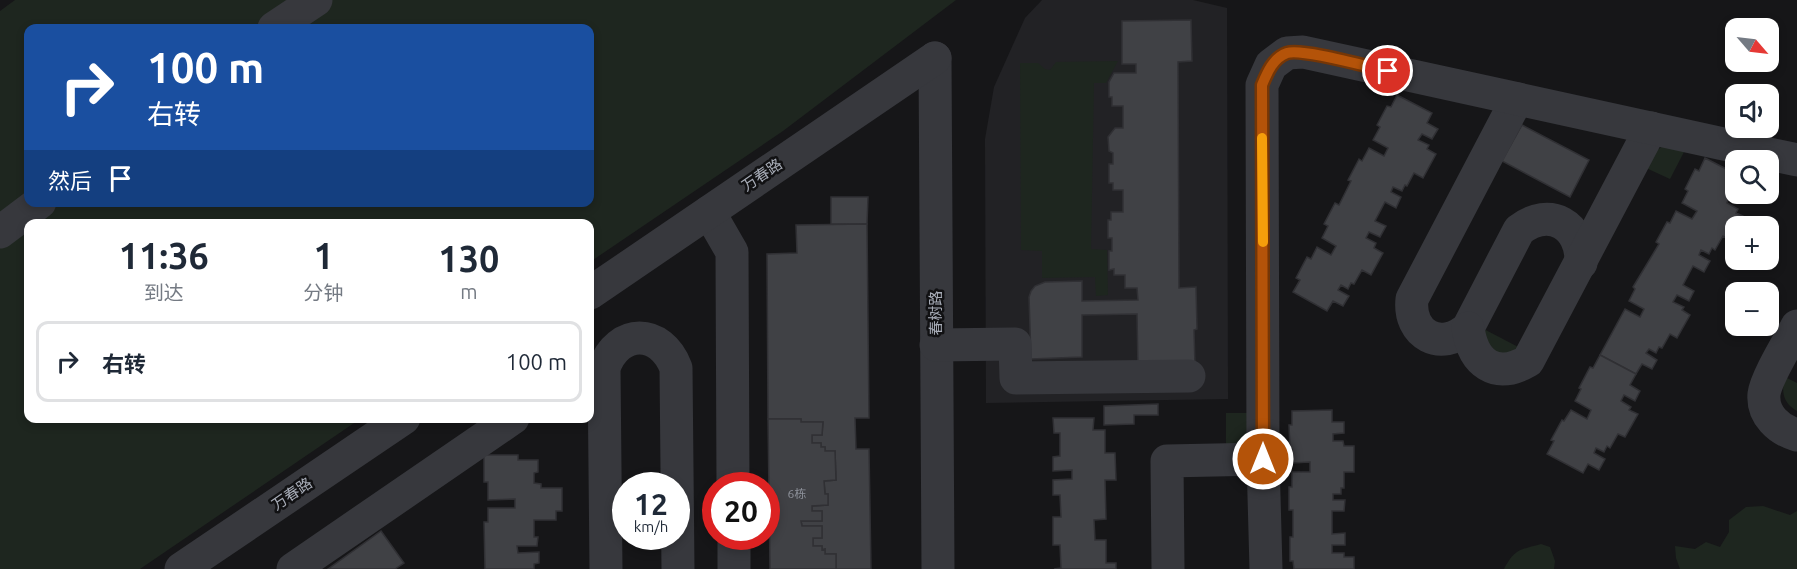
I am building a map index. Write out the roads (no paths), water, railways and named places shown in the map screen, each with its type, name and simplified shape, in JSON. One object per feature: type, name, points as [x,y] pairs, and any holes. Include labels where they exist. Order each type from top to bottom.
[{"type":"street","points":[[280,24],[316,0]]},
{"type":"street","points":[[1266,569],[1263,459],[1262,85],[1271,65],[1287,53],[1303,52],[1797,160]]},
{"type":"street","name":"万春路","points":[[594,290],[935,58]]},
{"type":"street","name":"春树路","points":[[935,58],[938,569]]},
{"type":"street","points":[[1517,99],[1412,299],[1410,309],[1413,320],[1418,329],[1435,339],[1453,338],[1468,328],[1519,230],[1528,223],[1549,219],[1568,227],[1575,234],[1579,243],[1581,263]]},
{"type":"street","points":[[1468,328],[1473,350],[1488,365],[1508,369],[1528,361],[1651,128]]},
{"type":"street","points":[[0,232],[33,207]]},
{"type":"street","points":[[709,212],[732,252],[733,472]]},
{"type":"street","points":[[1797,326],[1764,393],[1769,416],[1778,426],[1797,435]]},
{"type":"street","points":[[602,358],[623,342],[634,338],[646,338],[665,348],[676,368],[678,569]]},
{"type":"street","points":[[936,345],[1015,344],[1016,378],[1189,376]]},
{"type":"street","points":[[602,358],[608,358],[604,368],[606,569]]},
{"type":"street","name":"万春路","points":[[181,569],[397,423]]},
{"type":"street","points":[[293,569],[506,423]]},
{"type":"street","points":[[1168,569],[1167,461],[1263,459]]},
{"type":"street","points":[[734,550],[734,569]]}]
